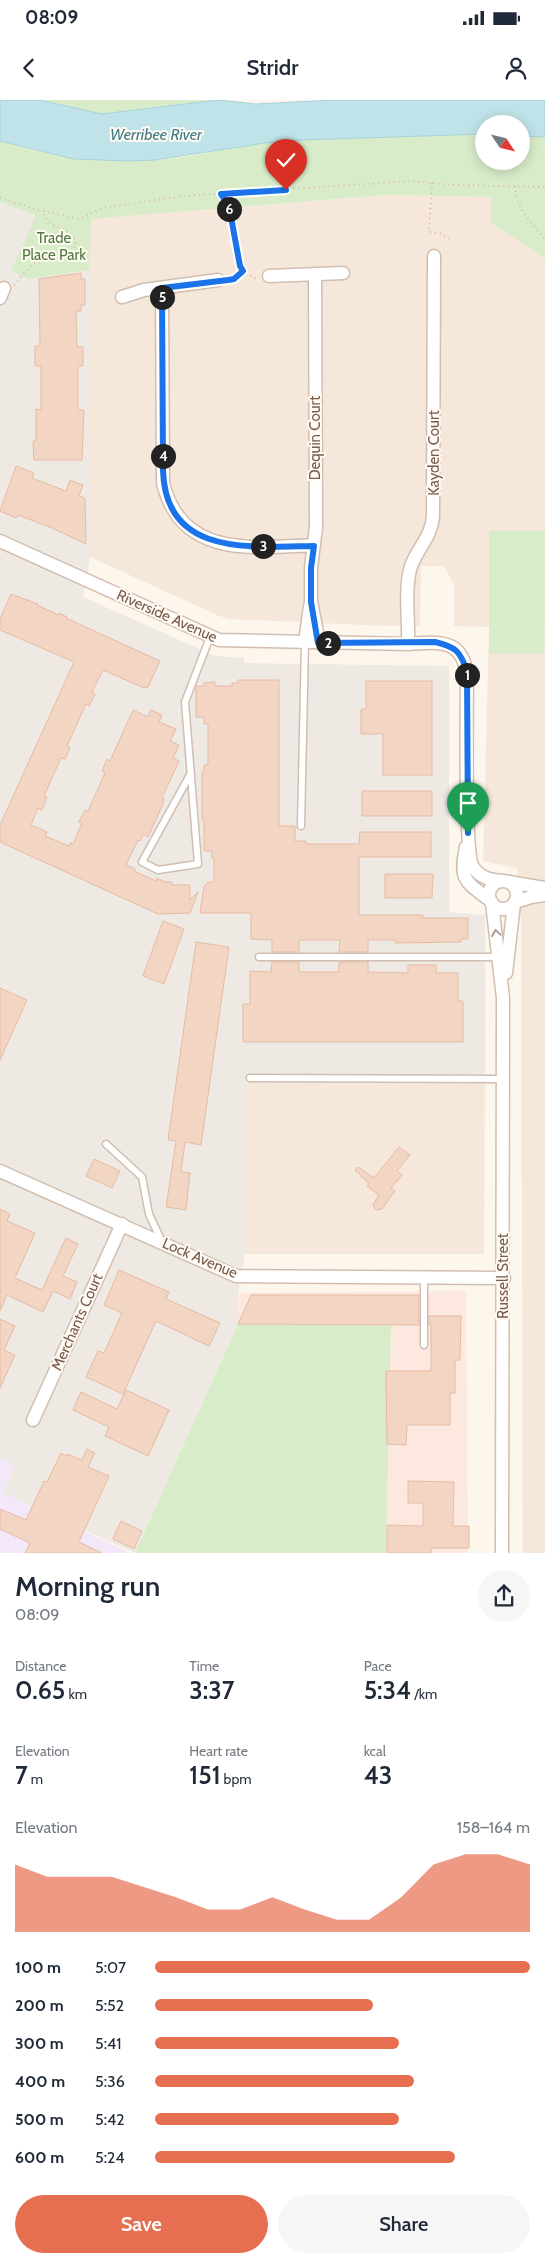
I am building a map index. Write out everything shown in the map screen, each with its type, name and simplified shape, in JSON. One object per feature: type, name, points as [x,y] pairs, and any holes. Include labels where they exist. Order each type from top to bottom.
[{"type":"street","name":"Kayden Court","points":[[408,644],[409,574],[414,560],[429,535],[434,517],[434,256]]},
{"type":"street","points":[[265,278],[343,273]]},
{"type":"street","name":"Dequin Court","points":[[305,642],[311,602],[311,568],[316,527],[315,274]]},
{"type":"street","points":[[122,296],[218,280]]},
{"type":"street","points":[[162,288],[163,483],[167,498],[175,513],[190,530],[218,543],[237,546],[314,546]]},
{"type":"street","name":"Riverside Avenue","points":[[0,541],[210,637],[227,642],[408,644],[435,642],[448,645],[461,654],[467,671],[468,833],[472,866],[481,876],[545,888]]},
{"type":"street","name":"Dequin Court","points":[[311,602],[318,643]]},
{"type":"street","name":"Riverside Avenue","points":[[468,833],[462,868],[465,879],[492,902]]},
{"type":"street","points":[[514,903],[517,892],[506,882],[494,884],[490,893],[492,902],[502,909],[531,897],[545,895]]},
{"type":"street","name":"Russell Street","points":[[492,902],[503,957],[504,1278],[502,1553]]},
{"type":"street","name":"Russell Street","points":[[503,957],[514,903]]},
{"type":"street","name":"Lock Avenue","points":[[0,1171],[236,1276],[504,1278]]},
{"type":"street","name":"Merchants Court","points":[[33,1420],[122,1224]]},
{"type":"lane","points":[[190,773],[142,862],[158,870],[198,864],[185,702],[210,637]]},
{"type":"lane","points":[[302,826],[305,642]]},
{"type":"lane","points":[[259,957],[503,957]]},
{"type":"lane","points":[[250,1078],[503,1079]]},
{"type":"lane","points":[[106,1144],[142,1177],[149,1214],[163,1243]]},
{"type":"lane","points":[[424,1277],[424,1345]]},
{"type":"path","points":[[0,198],[79,219],[95,211],[115,205],[162,198],[412,181],[545,187]]},
{"type":"path","points":[[432,183],[430,232],[438,233],[450,239]]},
{"type":"path","points":[[515,186],[517,201],[523,214],[545,239]]},
{"type":"path","points":[[221,194],[229,206],[240,266],[243,271],[265,278]]},
{"type":"path","points":[[2,293],[17,284],[33,263],[61,259],[72,252],[76,245],[74,237],[69,232],[51,224],[44,216],[46,211]]},
{"type":"path","points":[[218,280],[234,279],[243,271]]},
{"type":"shaded area","points":[[385,195],[491,197],[491,223],[545,258],[545,1553],[523,1553],[521,919],[517,868],[483,861],[489,627],[454,626],[454,585],[444,566],[421,566],[420,626],[384,626],[230,619],[219,616],[90,557],[90,219]]},
{"type":"shaded area","points":[[0,202],[44,217],[90,219],[90,557],[83,597],[215,656],[244,658],[244,663],[449,666],[449,912],[485,915],[485,1084],[245,1083],[245,1254],[238,1293],[238,1324],[135,1553],[2,1493],[14,1465],[0,1458]]},
{"type":"shaded area","points":[[245,1083],[485,1084],[484,1254],[245,1254]]},
{"type":"shaded area","points":[[466,1291],[468,1553],[386,1553],[391,1325],[238,1324],[238,1293]]},
{"type":"shaded area","points":[[0,1458],[15,1465],[2,1493],[131,1553],[0,1553]]},
{"type":"green space","points":[[39,100],[219,100],[102,114]]},
{"type":"green space","name":"Trade Place Park","points":[[475,133],[475,170],[530,170],[530,136],[545,137],[545,258],[491,223],[491,197],[385,195],[91,219],[89,270],[28,279],[11,271],[36,215],[0,202],[0,141],[76,158],[134,161],[182,157],[293,140]]},
{"type":"green space","points":[[489,531],[545,531],[544,654],[489,654]]},
{"type":"green space","points":[[238,1324],[391,1325],[386,1553],[135,1553]]},
{"type":"water","name":"Werribee River","points":[[0,100],[39,100],[102,114],[219,100],[256,104],[333,100],[545,100],[545,137],[530,136],[530,115],[475,115],[475,134],[301,140],[265,143],[155,160],[74,159],[0,141]]},
{"type":"building","points":[[81,273],[81,279],[85,279],[85,305],[81,305],[81,311],[76,311],[77,347],[83,347],[83,366],[78,366],[78,410],[84,410],[82,460],[34,460],[33,441],[36,441],[36,409],[41,410],[41,366],[35,366],[35,346],[40,346],[39,279]]},
{"type":"building","points":[[16,466],[34,473],[32,478],[66,491],[70,480],[83,485],[79,496],[85,498],[86,544],[52,528],[18,515],[16,518],[0,511]]},
{"type":"building","points":[[11,594],[38,604],[58,615],[59,613],[66,618],[160,661],[148,687],[144,688],[103,670],[92,692],[95,694],[89,706],[86,704],[67,746],[70,748],[65,759],[61,758],[44,796],[47,797],[42,810],[38,808],[31,825],[47,832],[45,836],[69,846],[70,843],[73,844],[82,823],[79,822],[85,810],[88,811],[105,773],[102,771],[107,759],[110,761],[133,710],[148,717],[151,710],[162,715],[159,722],[176,729],[170,741],[179,745],[173,758],[179,761],[162,798],[164,799],[162,806],[148,837],[143,834],[140,841],[138,840],[126,865],[135,869],[134,871],[156,881],[157,878],[165,882],[172,882],[172,885],[190,885],[190,900],[198,892],[190,913],[158,914],[0,842],[0,825],[74,662],[0,630],[0,619]]},
{"type":"building","points":[[238,680],[279,680],[279,826],[295,826],[295,841],[306,841],[306,844],[359,844],[360,832],[431,832],[431,857],[359,857],[359,915],[423,915],[423,918],[468,918],[468,939],[461,939],[461,942],[395,943],[395,940],[368,940],[368,952],[339,952],[340,940],[299,940],[299,952],[272,952],[272,940],[251,939],[251,913],[200,913],[204,886],[208,882],[214,882],[214,858],[212,858],[212,851],[204,851],[202,772],[204,772],[204,765],[208,765],[208,724],[204,724],[204,717],[196,717],[196,688],[197,686],[204,686],[204,683],[215,682],[215,686],[232,686],[232,683],[238,683]]},
{"type":"building","points":[[366,681],[432,681],[432,775],[383,775],[383,734],[361,734],[361,709],[366,709]]},
{"type":"building","points":[[362,791],[432,791],[432,816],[362,816]]},
{"type":"building","points":[[385,874],[433,874],[432,898],[385,898]]},
{"type":"building","points":[[163,921],[184,929],[164,984],[143,976]]},
{"type":"building","points":[[196,942],[229,947],[201,1145],[185,1142],[181,1172],[190,1173],[186,1210],[166,1207],[176,1141],[168,1140]]},
{"type":"building","points":[[272,962],[299,962],[299,972],[339,972],[339,962],[368,962],[368,972],[408,973],[408,965],[436,965],[436,973],[458,973],[458,1001],[463,1001],[463,1042],[243,1042],[243,1004],[250,1004],[250,971],[271,972]]},
{"type":"building","points":[[0,988],[27,1000],[0,1060]]},
{"type":"building","points":[[399,1147],[410,1155],[397,1171],[402,1175],[391,1188],[395,1191],[382,1209],[376,1210],[373,1205],[379,1195],[367,1186],[369,1184],[355,1170],[358,1167],[374,1178]]},
{"type":"building","points":[[94,1159],[120,1171],[112,1188],[86,1176]]},
{"type":"building","points":[[0,1209],[10,1214],[7,1221],[35,1233],[15,1278],[42,1290],[66,1238],[78,1244],[63,1276],[77,1282],[70,1299],[53,1291],[43,1312],[7,1295],[0,1311]]},
{"type":"building","points":[[119,1270],[169,1292],[166,1299],[220,1323],[209,1346],[156,1321],[123,1394],[86,1377],[98,1351],[104,1353],[122,1313],[104,1305]]},
{"type":"building","points":[[251,1295],[419,1295],[419,1325],[238,1324]]},
{"type":"building","points":[[429,1316],[461,1316],[460,1360],[455,1360],[455,1393],[450,1393],[450,1425],[407,1425],[406,1445],[387,1444],[386,1371],[431,1371],[431,1325],[429,1325]]},
{"type":"building","points":[[0,1319],[15,1326],[4,1350],[15,1355],[0,1388]]},
{"type":"building","points":[[126,1390],[169,1410],[148,1456],[105,1436],[109,1427],[73,1410],[81,1392],[117,1409]]},
{"type":"building","points":[[87,1449],[95,1453],[88,1467],[109,1476],[79,1542],[102,1553],[25,1553],[30,1543],[0,1529],[0,1509],[26,1520],[44,1481],[47,1482],[61,1453],[82,1460]]},
{"type":"building","points":[[408,1481],[454,1482],[453,1526],[469,1526],[469,1548],[431,1548],[431,1553],[387,1553],[387,1525],[423,1526],[423,1503],[408,1503]]},
{"type":"building","points":[[121,1521],[142,1531],[134,1549],[113,1539]]},
{"type":"route","points":[[286,190],[221,194],[229,206],[240,266],[243,271],[238,277],[223,281],[218,280],[162,288],[163,483],[165,491],[175,513],[190,530],[210,541],[237,546],[314,546],[311,568],[311,602],[317,628],[318,643],[408,644],[435,642],[448,645],[461,654],[467,671],[468,833]]}]
